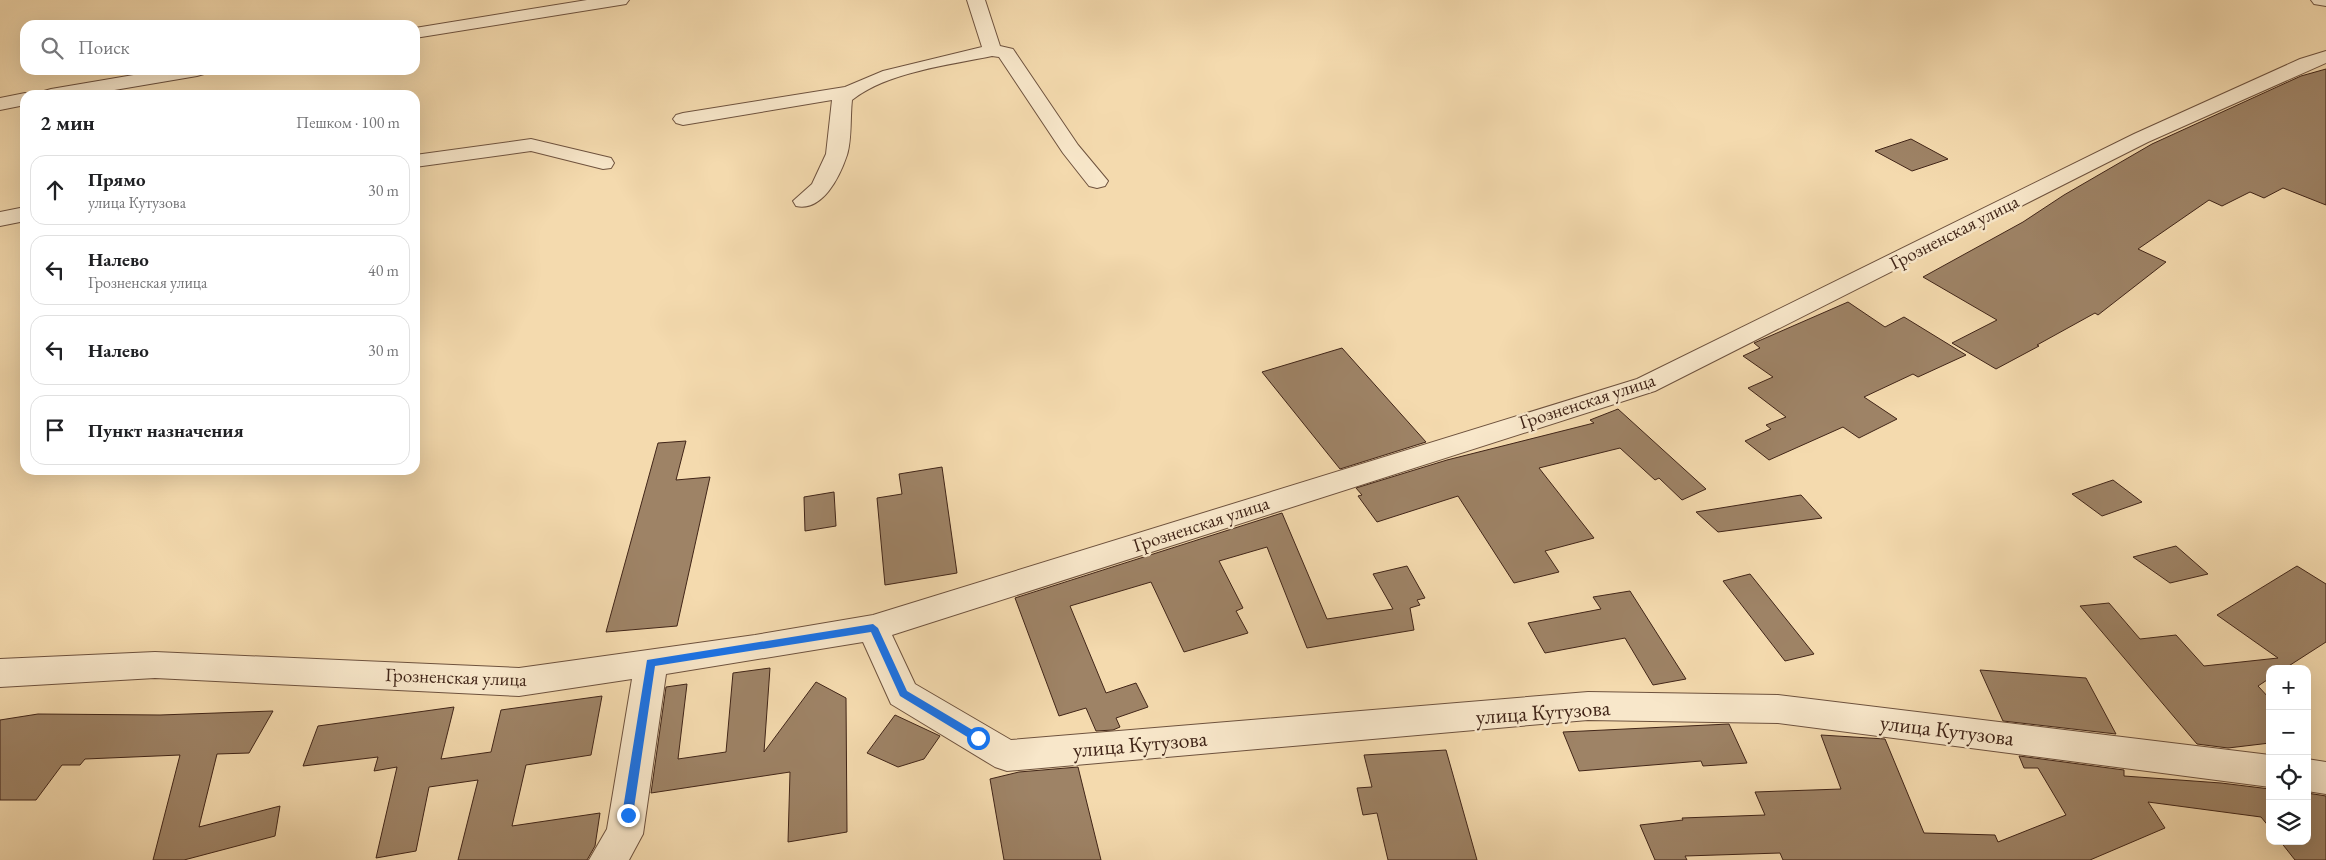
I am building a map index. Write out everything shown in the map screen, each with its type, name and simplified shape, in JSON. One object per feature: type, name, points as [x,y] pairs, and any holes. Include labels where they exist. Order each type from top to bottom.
[{"type":"street","points":[[420,32],[620,0]]},
{"type":"street","points":[[976,0],[992,50]]},
{"type":"street","points":[[2320,0],[2326,2]]},
{"type":"street","points":[[683,119],[847,92],[873,79],[992,50],[1006,53],[1070,149],[1097,181]]},
{"type":"street","name":"Грозненская улица","points":[[0,673],[155,665],[519,682],[873,628],[1646,385],[2140,138],[2307,63],[2326,57]]},
{"type":"street","points":[[80,90],[168,75]]},
{"type":"street","points":[[804,200],[821,187],[837,154],[842,98],[847,92]]},
{"type":"street","points":[[0,104],[20,101]]},
{"type":"street","points":[[420,160],[531,145],[603,163]]},
{"type":"street","points":[[0,219],[20,215]]},
{"type":"street","name":"улица Кутузова","points":[[873,628],[903,694],[1007,756],[1588,706],[1778,709],[2266,770]]},
{"type":"street","points":[[608,860],[625,834],[651,663]]},
{"type":"street","points":[[2311,776],[2326,778]]},
{"type":"building","points":[[2326,69],[2326,205],[2283,188],[2264,198],[2250,192],[2222,206],[2209,200],[2138,249],[2166,262],[2098,315],[2095,313],[1996,369],[1952,343],[1997,320],[1923,277],[2023,222],[2064,195],[2152,144],[2301,76]]},
{"type":"building","points":[[1911,139],[1948,159],[1912,171],[1875,151]]},
{"type":"building","points":[[1848,302],[1885,327],[1904,317],[1966,355],[1918,377],[1913,374],[1864,397],[1897,419],[1859,438],[1843,427],[1769,460],[1745,441],[1771,429],[1766,425],[1786,417],[1748,388],[1773,377],[1743,356],[1760,348],[1754,343]]},
{"type":"building","points":[[1342,348],[1426,442],[1340,469],[1262,372]]},
{"type":"building","points":[[1618,409],[1706,489],[1682,500],[1659,478],[1655,480],[1620,448],[1539,468],[1594,538],[1545,551],[1559,572],[1514,583],[1458,496],[1377,522],[1358,496],[1362,495],[1356,488],[1447,460],[1594,423],[1590,420]]},
{"type":"building","points":[[686,441],[676,480],[710,477],[677,626],[606,632],[658,443]]},
{"type":"building","points":[[942,467],[957,573],[885,585],[877,498],[902,494],[899,474]]},
{"type":"building","points":[[2113,480],[2142,502],[2102,516],[2072,494]]},
{"type":"building","points":[[834,492],[836,526],[805,531],[804,497]]},
{"type":"building","points":[[1801,495],[1822,518],[1718,532],[1696,512]]},
{"type":"building","points":[[1282,513],[1327,619],[1393,609],[1373,574],[1407,566],[1425,598],[1417,600],[1420,605],[1410,608],[1414,630],[1307,648],[1267,547],[1219,561],[1243,608],[1236,611],[1248,633],[1184,652],[1151,582],[1070,606],[1106,693],[1136,683],[1148,707],[1116,718],[1120,727],[1113,730],[1096,731],[1086,708],[1059,716],[1015,598]]},
{"type":"building","points":[[2176,546],[2208,574],[2170,583],[2133,557]]},
{"type":"building","points":[[2297,566],[2326,584],[2326,642],[2290,665],[2266,665],[2266,681],[2258,686],[2266,695],[2266,743],[2228,748],[2197,744],[2080,606],[2109,603],[2140,639],[2176,635],[2204,666],[2278,658],[2217,615]]},
{"type":"building","points":[[1750,574],[1814,654],[1785,661],[1723,581]]},
{"type":"building","points":[[1630,591],[1686,679],[1653,685],[1625,638],[1545,653],[1528,623],[1601,609],[1593,597]]},
{"type":"building","points":[[770,668],[764,752],[816,682],[846,698],[847,832],[788,842],[790,772],[651,793],[666,687],[687,684],[678,759],[726,752],[733,673]]},
{"type":"building","points":[[1980,670],[2086,678],[2116,734],[2003,721]]},
{"type":"building","points":[[602,696],[591,755],[526,765],[512,826],[600,813],[595,846],[587,860],[458,860],[478,780],[429,787],[416,851],[376,858],[397,767],[374,771],[378,757],[303,766],[318,726],[454,707],[441,759],[491,752],[501,710]]},
{"type":"building","points":[[273,711],[249,753],[217,754],[199,827],[280,806],[275,836],[184,860],[153,860],[180,755],[85,759],[80,765],[62,765],[36,800],[0,800],[0,720],[38,714],[160,715]]},
{"type":"building","points":[[895,715],[940,736],[924,759],[898,767],[867,753]]},
{"type":"building","points":[[1729,724],[1747,763],[1703,766],[1701,761],[1579,771],[1563,732]]},
{"type":"building","points":[[1821,735],[1885,739],[1924,833],[1995,835],[1998,842],[2066,815],[2038,768],[2024,768],[2019,756],[2124,770],[2124,776],[2221,783],[2266,789],[2266,823],[2261,817],[2148,802],[2165,828],[2090,860],[1783,860],[1780,853],[1685,856],[1687,860],[1655,860],[1640,825],[1683,820],[1682,818],[1765,815],[1755,792],[1841,789]]},
{"type":"building","points":[[1446,750],[1477,860],[1388,860],[1377,813],[1363,815],[1357,788],[1372,787],[1364,755]]},
{"type":"building","points":[[1078,767],[1101,860],[1004,860],[990,779],[1019,772]]},
{"type":"building","points":[[2311,794],[2326,796],[2326,860],[2295,860],[2283,845],[2311,845]]},
{"type":"route","points":[[628,815],[651,663],[873,628],[903,694],[978,738]]}]
